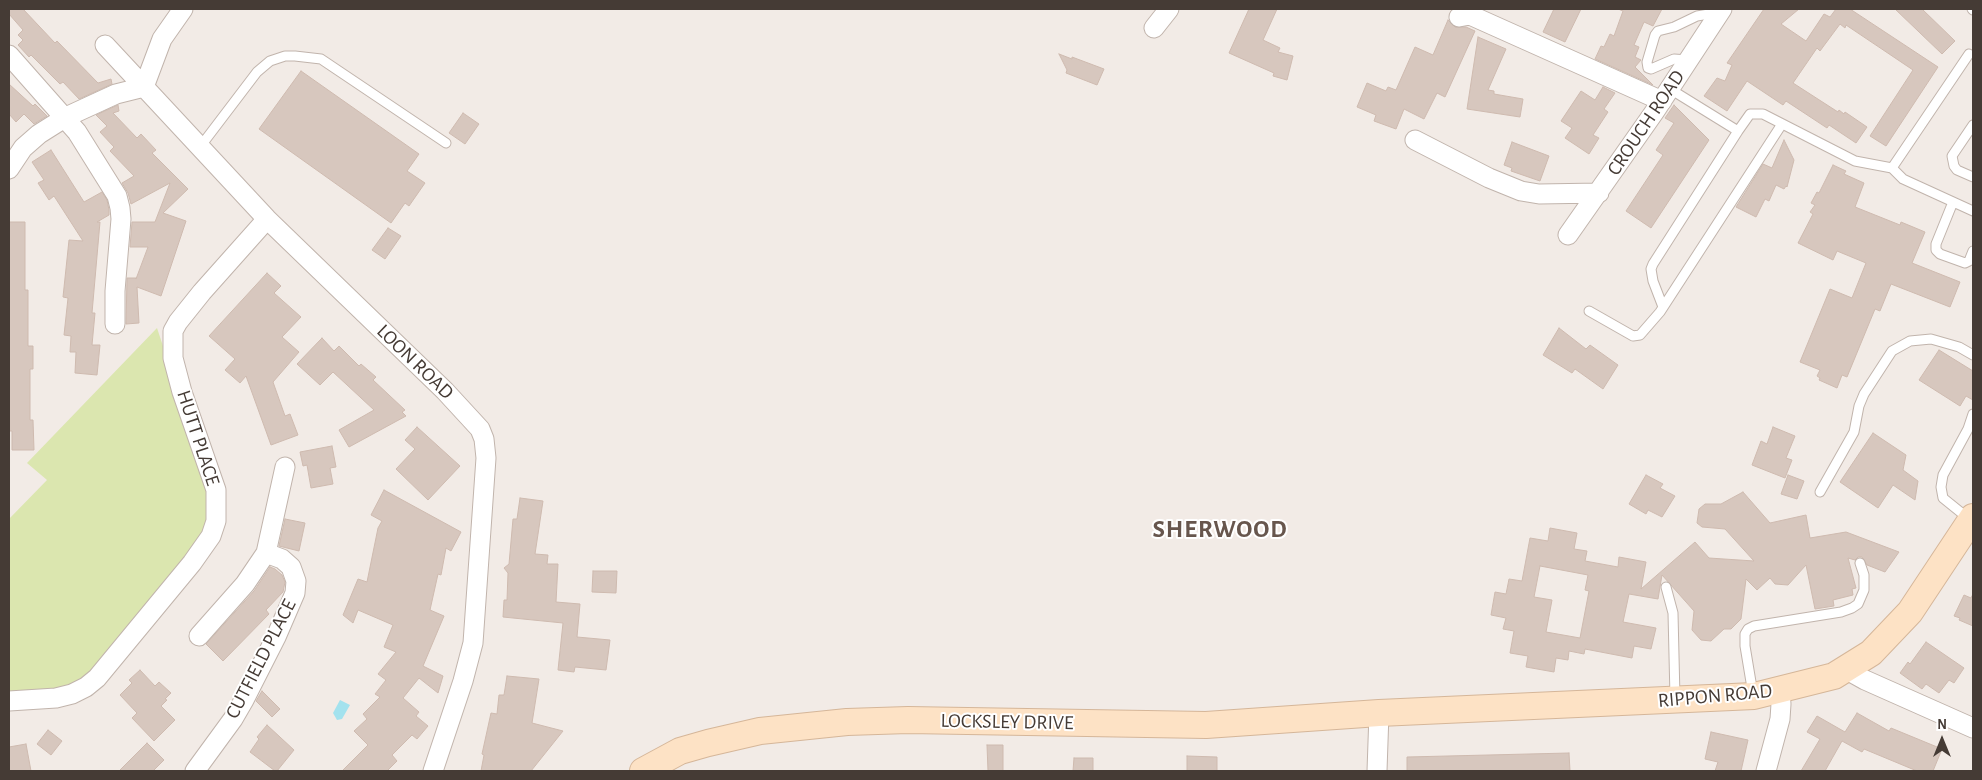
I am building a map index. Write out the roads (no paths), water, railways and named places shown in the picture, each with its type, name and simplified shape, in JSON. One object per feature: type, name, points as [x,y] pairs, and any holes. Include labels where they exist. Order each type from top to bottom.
[{"type":"street","points":[[9,169],[24,148],[39,134],[66,117],[116,94],[144,87],[162,39],[184,9]]},
{"type":"street","points":[[1154,28],[1169,9]]},
{"type":"street","name":"CROUCH ROAD","points":[[1568,235],[1599,193],[1720,13]]},
{"type":"street","points":[[1458,17],[1470,15],[1666,95]]},
{"type":"street","name":"LOON ROAD","points":[[105,45],[267,219],[445,391],[480,428],[484,439],[486,458],[473,642],[464,681],[433,771]]},
{"type":"street","points":[[9,55],[66,117],[117,196],[120,208],[115,324]]},
{"type":"street","points":[[1416,140],[1489,178],[1520,191],[1539,194],[1599,193]]},
{"type":"street","name":"HUTT PLACE","points":[[9,701],[56,698],[72,694],[98,678],[212,536],[216,521],[216,490],[182,392],[173,358],[173,331],[202,292],[267,219]]},
{"type":"street","points":[[198,636],[245,584],[266,553],[285,467]]},
{"type":"street","name":"RIPPON ROAD","points":[[1379,713],[1754,696],[1834,676],[1847,670],[1871,653],[1910,612],[1972,519]]},
{"type":"street","name":"CUTFIELD PLACE","points":[[195,771],[223,734],[244,700],[276,638],[295,593],[296,581],[291,567],[282,559],[266,553]]},
{"type":"street","points":[[1847,670],[1973,728]]},
{"type":"street","points":[[1766,771],[1777,732],[1781,704],[1780,691]]},
{"type":"street","points":[[1377,771],[1379,713]]},
{"type":"street","name":"LOCKSLEY DRIVE","points":[[643,771],[680,751],[708,743],[760,731],[847,722],[908,720],[1206,725],[1379,713]]},
{"type":"lane","points":[[1688,60],[1674,59],[1651,69],[1648,68],[1647,62],[1655,35],[1697,16],[1720,13]]},
{"type":"lane","points":[[1892,168],[1968,54]]},
{"type":"lane","points":[[200,147],[257,72],[270,61],[285,56],[321,59],[446,143]]},
{"type":"lane","points":[[1666,95],[1738,130]]},
{"type":"lane","points":[[1663,307],[1652,281],[1651,269],[1653,264],[1750,114],[1763,114],[1856,162],[1892,168],[1903,179],[1973,211]]},
{"type":"lane","points":[[1589,311],[1633,336],[1640,335],[1663,307],[1782,124]]},
{"type":"lane","points":[[1973,125],[1952,156],[1952,162],[1957,170],[1973,177]]},
{"type":"lane","points":[[1953,202],[1936,244],[1936,250],[1940,254],[1965,263],[1973,251]]},
{"type":"lane","points":[[1820,492],[1854,432],[1859,406],[1864,394],[1892,351],[1910,341],[1930,339],[1959,347],[1973,355]]},
{"type":"lane","points":[[1972,519],[1943,498],[1941,488],[1943,475],[1968,429],[1973,414]]},
{"type":"lane","points":[[1754,696],[1745,646],[1745,634],[1748,629],[1754,626],[1841,612],[1852,608],[1858,604],[1864,590],[1864,575],[1860,563]]},
{"type":"lane","points":[[1666,587],[1674,613],[1676,701]]},
{"type":"water","points":[[340,700],[350,705],[342,719],[337,720],[333,713]]},
{"type":"district","name":"SHERWOOD","points":[[1220,529]]}]
